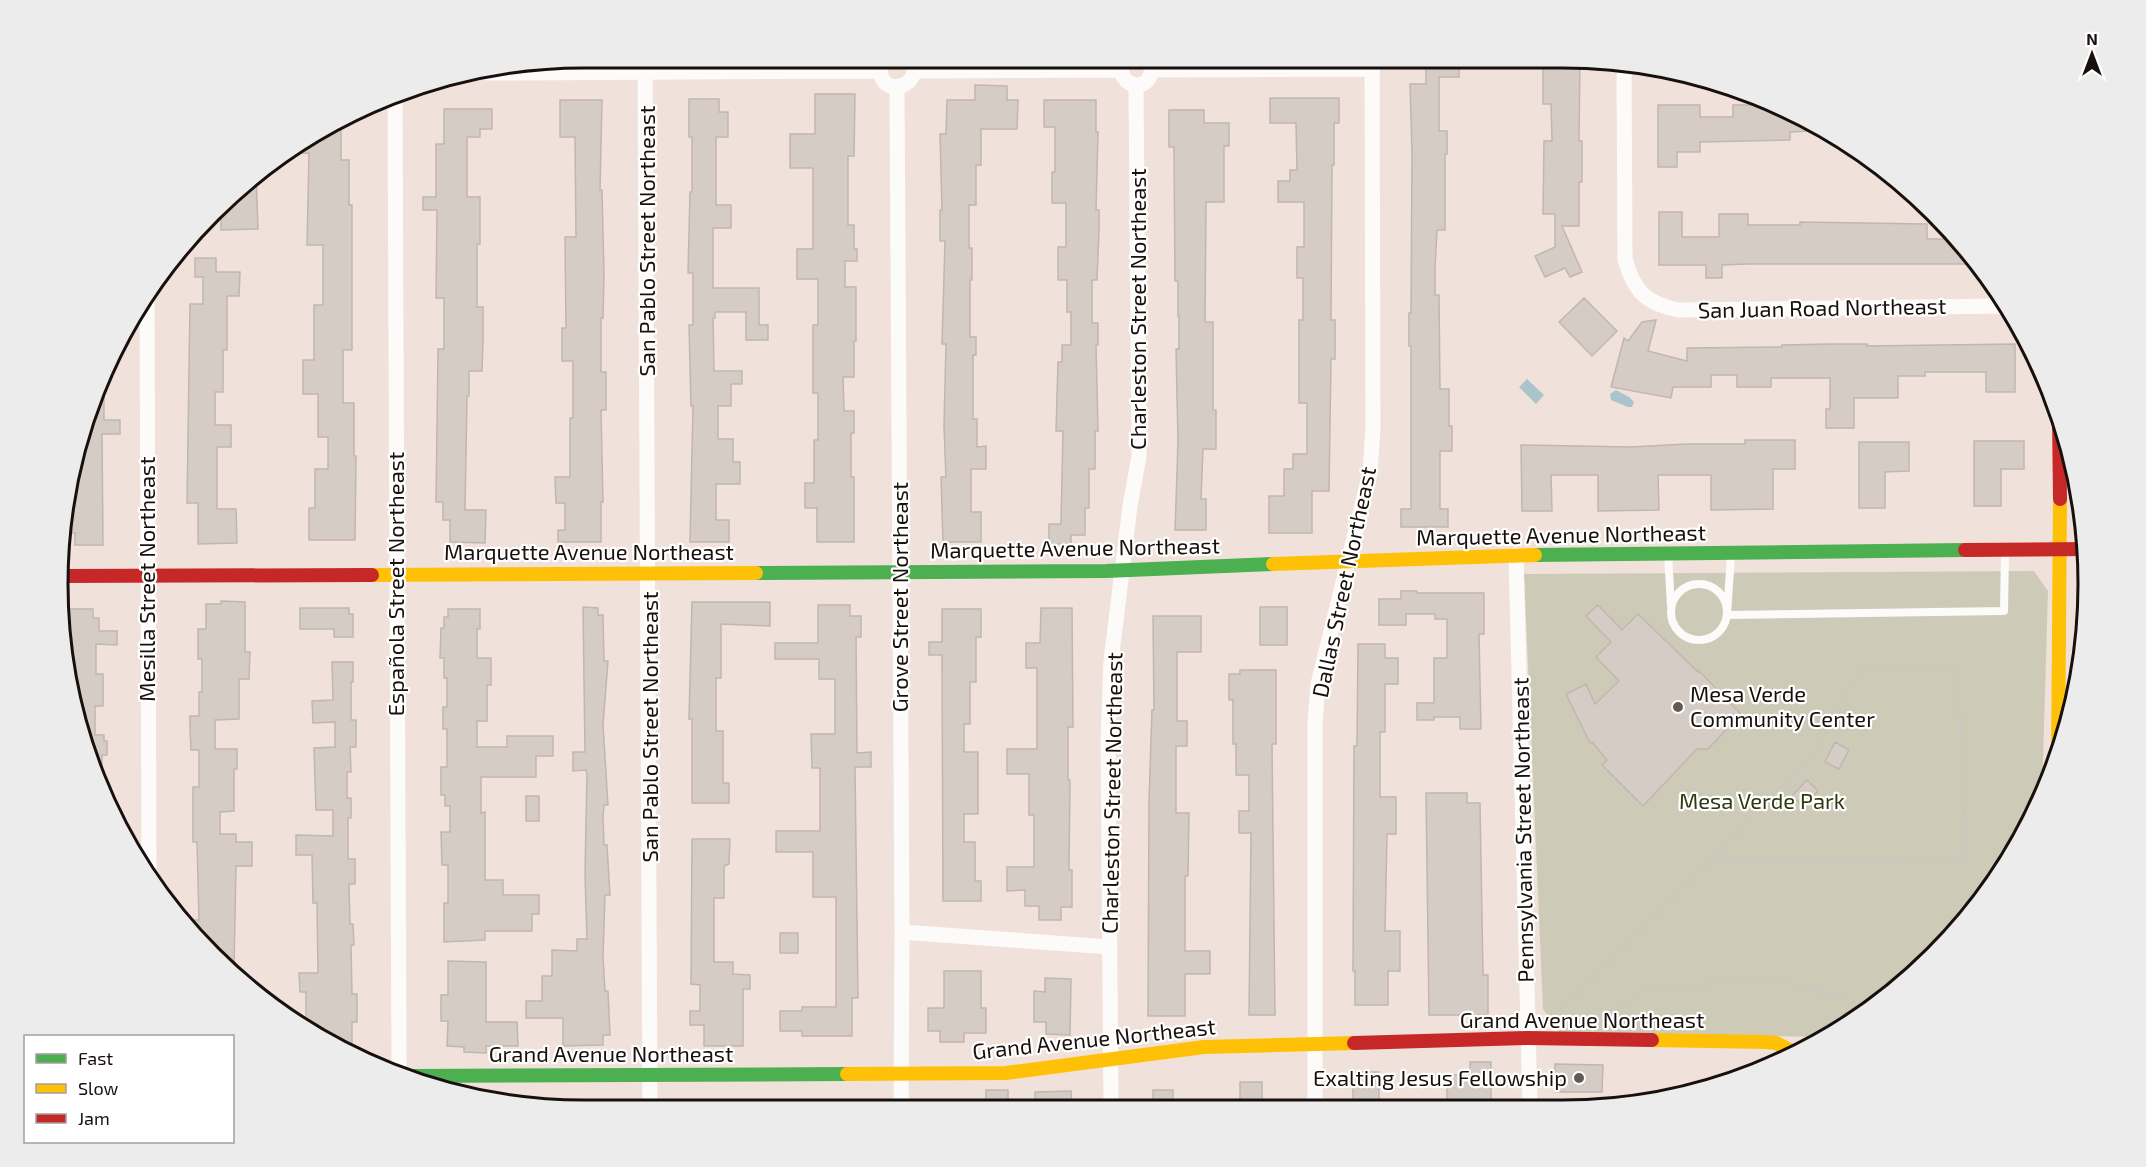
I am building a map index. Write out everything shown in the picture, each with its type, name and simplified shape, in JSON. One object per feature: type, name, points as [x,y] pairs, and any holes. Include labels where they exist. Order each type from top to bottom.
[{"type":"street","points":[[528,71],[586,68]]},
{"type":"street","name":"San Pablo Street Northeast","points":[[645,68],[651,1100]]},
{"type":"street","points":[[885,68],[887,84],[897,87],[907,84],[909,68]]},
{"type":"street","points":[[1125,68],[1128,82],[1137,85],[1145,82],[1148,68]]},
{"type":"street","name":"Dallas Street Northeast","points":[[1316,1100],[1315,722],[1318,684],[1370,473],[1373,428],[1372,68]]},
{"type":"street","name":"San Juan Road Northeast","points":[[1628,72],[1625,259],[1630,280],[1656,305],[1678,310],[1997,306]]},
{"type":"street","name":"Charleston Street Northeast","points":[[1111,1100],[1108,739],[1111,662],[1138,456],[1137,85]]},
{"type":"street","name":"Grove Street Northeast","points":[[897,87],[901,1100]]},
{"type":"street","name":"Española Street Northeast","points":[[395,104],[399,1065]]},
{"type":"street","name":"Mesilla Street Northeast","points":[[147,309],[148,860]]},
{"type":"street","points":[[2058,725],[2061,549],[2059,445]]},
{"type":"street","name":"Marquette Avenue Northeast","points":[[68,576],[1123,571],[1516,555],[2077,549]]},
{"type":"street","name":"Pennsylvania Street Northeast","points":[[1516,555],[1530,1100]]},
{"type":"street","points":[[902,932],[1110,947]]},
{"type":"street","name":"Grand Avenue Northeast","points":[[431,1076],[1006,1073],[1204,1047],[1528,1038],[1766,1042],[1786,1048]]},
{"type":"lane","points":[[1727,615],[2004,611],[2005,550]]},
{"type":"lane","points":[[1668,553],[1672,613],[1678,630],[1693,639],[1702,640],[1712,637],[1725,624],[1731,553]]},
{"type":"lane","points":[[1672,613],[1672,604],[1683,590],[1699,584],[1716,590],[1723,597],[1727,605],[1727,615]]},
{"type":"path","points":[[1558,1023],[1546,1023],[1811,759],[1861,668],[1958,667],[1966,859],[1708,864]]},
{"type":"path","points":[[1603,1021],[1646,988],[1774,980],[1862,1003]]},
{"type":"green space","name":"Mesa Verde Park","points":[[2034,571],[2048,591],[2043,771],[2039,781],[2025,812],[1992,870],[1950,924],[1903,971],[1877,993],[1849,1013],[1808,1037],[1559,1032],[1543,1009],[1524,574]]},
{"type":"water","points":[[1527,379],[1544,395],[1536,404],[1519,387]]},
{"type":"water","points":[[1616,390],[1634,402],[1632,407],[1611,400],[1610,394]]},
{"type":"building","points":[[1426,68],[1459,68],[1459,77],[1439,77],[1439,131],[1447,131],[1447,154],[1445,154],[1445,230],[1437,230],[1435,295],[1439,295],[1440,389],[1449,389],[1449,426],[1452,426],[1452,451],[1440,451],[1440,509],[1448,509],[1448,527],[1401,527],[1401,509],[1411,509],[1409,313],[1411,313],[1412,154],[1410,84],[1426,84]]},
{"type":"building","points":[[1543,68],[1580,69],[1579,141],[1582,141],[1582,182],[1579,182],[1579,226],[1562,226],[1582,272],[1570,277],[1565,268],[1545,277],[1535,256],[1555,247],[1555,214],[1543,214],[1544,141],[1552,141],[1551,104],[1543,104]]},
{"type":"building","points":[[975,85],[1007,86],[1007,100],[1018,100],[1017,129],[981,129],[981,165],[976,165],[976,205],[969,205],[969,248],[972,248],[970,337],[976,337],[976,355],[973,355],[973,419],[977,419],[977,447],[986,446],[986,469],[971,469],[971,512],[981,512],[981,542],[943,542],[941,477],[946,477],[944,426],[946,344],[942,344],[945,241],[940,241],[940,210],[942,210],[940,134],[946,134],[947,100],[975,100]]},
{"type":"building","points":[[815,94],[855,94],[854,156],[848,156],[848,225],[854,225],[854,249],[857,249],[857,261],[845,261],[845,287],[856,287],[856,341],[854,341],[854,377],[843,377],[844,411],[854,411],[854,433],[851,433],[851,477],[854,477],[854,542],[817,542],[817,508],[805,508],[805,483],[814,483],[814,440],[818,440],[818,393],[813,393],[813,325],[818,325],[818,279],[797,279],[797,249],[813,249],[813,168],[790,168],[790,134],[815,134]]},
{"type":"building","points":[[1270,98],[1339,98],[1339,123],[1334,123],[1334,165],[1332,165],[1331,320],[1335,320],[1335,359],[1331,359],[1329,491],[1312,491],[1312,533],[1269,533],[1269,496],[1284,496],[1284,469],[1293,469],[1293,454],[1307,454],[1307,403],[1299,403],[1299,320],[1303,320],[1303,278],[1297,278],[1297,247],[1304,247],[1304,202],[1278,202],[1278,181],[1290,181],[1290,170],[1297,170],[1296,123],[1270,123]]},
{"type":"building","points":[[689,99],[719,99],[719,112],[728,112],[728,137],[716,137],[716,205],[731,205],[731,228],[713,228],[713,288],[759,288],[759,325],[768,325],[768,340],[746,340],[746,312],[715,312],[715,318],[713,318],[714,371],[742,371],[742,384],[731,384],[731,406],[718,406],[718,439],[733,439],[733,462],[740,462],[740,484],[716,484],[716,520],[729,520],[729,542],[690,542],[693,406],[691,406],[689,325],[693,325],[693,273],[688,273],[690,192],[692,192]]},
{"type":"building","points":[[560,100],[602,100],[600,190],[602,190],[604,274],[601,372],[606,372],[606,410],[601,410],[603,502],[601,502],[601,542],[558,542],[558,530],[565,530],[565,503],[556,503],[555,477],[570,477],[570,418],[573,418],[573,361],[562,361],[562,328],[566,328],[565,237],[576,237],[575,137],[560,137]]},
{"type":"building","points":[[1044,100],[1096,100],[1096,132],[1098,132],[1096,210],[1099,210],[1099,231],[1097,280],[1092,280],[1092,323],[1098,323],[1098,345],[1096,345],[1098,431],[1095,431],[1095,469],[1089,469],[1089,508],[1085,508],[1085,535],[1071,535],[1071,544],[1049,544],[1049,524],[1061,524],[1063,431],[1056,431],[1058,362],[1062,362],[1062,345],[1071,345],[1071,312],[1067,312],[1067,280],[1058,280],[1058,247],[1066,247],[1066,203],[1052,203],[1055,127],[1044,127]]},
{"type":"building","points":[[1658,105],[1700,105],[1700,117],[1733,117],[1733,105],[1755,105],[1810,131],[1790,132],[1790,140],[1700,142],[1700,152],[1677,152],[1677,167],[1658,167]]},
{"type":"building","points":[[444,109],[492,109],[492,129],[480,129],[480,137],[467,137],[467,197],[480,197],[477,307],[483,307],[483,340],[482,371],[469,371],[465,510],[486,510],[485,543],[450,542],[450,520],[443,520],[443,502],[436,502],[438,349],[444,349],[444,298],[436,298],[437,210],[423,210],[423,197],[436,197],[436,144],[444,144]]},
{"type":"building","points":[[1169,110],[1204,110],[1204,123],[1229,123],[1229,146],[1224,146],[1224,202],[1206,202],[1205,322],[1213,322],[1213,410],[1216,410],[1216,449],[1203,449],[1201,499],[1206,499],[1206,530],[1175,530],[1178,441],[1176,349],[1179,349],[1179,316],[1178,281],[1175,281],[1174,147],[1169,147]]},
{"type":"building","points":[[341,128],[341,160],[349,160],[349,205],[352,205],[352,350],[343,350],[343,403],[354,403],[355,540],[309,540],[309,508],[315,508],[315,469],[328,469],[328,437],[318,437],[318,394],[303,394],[303,360],[314,360],[314,305],[323,305],[323,245],[307,245],[309,153],[298,153]]},
{"type":"building","points":[[256,185],[258,229],[221,230],[221,217]]},
{"type":"building","points":[[1659,212],[1682,212],[1682,237],[1719,237],[1719,214],[1748,214],[1748,225],[1800,225],[1800,222],[1927,224],[1927,239],[1946,239],[1968,264],[1722,265],[1722,278],[1706,278],[1706,265],[1659,265]]},
{"type":"building","points":[[195,258],[216,258],[216,272],[240,272],[239,296],[227,296],[227,350],[223,350],[223,392],[215,392],[215,425],[231,425],[231,447],[217,447],[217,509],[236,509],[237,543],[198,544],[198,503],[187,503],[190,304],[203,304],[203,277],[195,277]]},
{"type":"building","points":[[1584,298],[1617,331],[1592,356],[1559,322]]},
{"type":"building","points":[[1656,320],[1648,351],[1687,361],[1687,348],[1830,344],[1867,344],[1867,346],[2015,344],[2015,392],[1986,392],[1986,372],[1925,372],[1925,376],[1898,376],[1898,398],[1854,398],[1854,428],[1826,428],[1826,409],[1830,409],[1830,378],[1771,378],[1771,387],[1737,387],[1737,375],[1711,375],[1711,387],[1673,387],[1671,398],[1611,387],[1624,338],[1628,341],[1642,322]]},
{"type":"building","points":[[104,394],[104,420],[120,420],[120,434],[102,434],[103,545],[75,545],[75,533],[70,533],[77,483],[85,450]]},
{"type":"building","points":[[1745,440],[1795,440],[1795,469],[1773,469],[1773,509],[1711,510],[1711,475],[1658,475],[1659,510],[1598,511],[1598,475],[1551,475],[1552,511],[1522,511],[1521,445],[1631,447],[1745,444]]},
{"type":"building","points":[[1974,441],[2024,441],[2024,469],[2001,469],[2001,506],[1974,506]]},
{"type":"building","points":[[1859,442],[1909,442],[1909,471],[1885,472],[1885,508],[1859,508]]},
{"type":"building","points":[[1401,591],[1484,593],[1484,634],[1479,634],[1481,729],[1460,729],[1460,717],[1434,717],[1434,720],[1417,720],[1417,703],[1434,703],[1434,658],[1447,658],[1447,619],[1435,619],[1435,614],[1406,614],[1406,625],[1379,625],[1379,599],[1401,599]]},
{"type":"building","points":[[221,601],[245,602],[245,652],[250,652],[249,679],[239,679],[239,719],[215,720],[215,749],[237,749],[237,769],[234,769],[234,811],[220,812],[220,834],[236,834],[236,842],[252,842],[252,866],[236,866],[234,962],[193,920],[199,920],[197,842],[193,842],[193,787],[199,787],[199,750],[191,750],[190,716],[199,716],[199,692],[202,692],[202,659],[198,659],[198,629],[206,629],[206,604],[221,604]]},
{"type":"building","points":[[692,602],[770,602],[770,626],[721,624],[721,678],[716,678],[716,731],[723,731],[723,783],[729,783],[729,803],[692,803],[692,719],[689,719]]},
{"type":"building","points":[[818,605],[850,605],[850,616],[861,616],[861,637],[856,637],[857,753],[871,752],[871,767],[855,767],[858,998],[852,998],[852,1036],[802,1036],[802,1031],[780,1031],[780,1011],[802,1011],[802,1007],[836,1007],[836,897],[813,897],[813,852],[776,852],[776,831],[820,831],[820,768],[812,768],[811,734],[835,734],[835,679],[819,679],[819,659],[775,659],[775,643],[818,643]]},
{"type":"building","name":"Mesa Verde Community Center","points":[[1598,605],[1622,630],[1638,614],[1741,714],[1708,749],[1697,749],[1643,806],[1602,765],[1607,760],[1592,742],[1590,743],[1566,694],[1586,684],[1595,704],[1619,681],[1596,657],[1611,642],[1586,616]]},
{"type":"building","points":[[583,607],[598,608],[598,615],[603,615],[604,661],[608,661],[603,725],[608,805],[604,805],[603,817],[610,895],[605,895],[603,957],[605,991],[608,991],[610,1035],[603,1035],[603,1045],[563,1046],[563,1018],[526,1018],[526,1001],[542,1001],[542,976],[552,976],[552,950],[577,951],[577,939],[587,939],[585,874],[587,774],[586,770],[573,771],[573,752],[585,752]]},
{"type":"building","points":[[1260,607],[1287,607],[1287,645],[1260,645]]},
{"type":"building","points":[[300,608],[349,608],[349,614],[353,614],[353,637],[334,637],[334,629],[300,629]]},
{"type":"building","points":[[1041,608],[1072,608],[1073,727],[1068,727],[1068,780],[1070,780],[1069,870],[1072,870],[1072,907],[1061,907],[1061,920],[1039,920],[1039,906],[1025,906],[1025,890],[1007,891],[1007,867],[1034,867],[1034,815],[1029,815],[1029,774],[1007,774],[1007,749],[1037,749],[1037,668],[1026,668],[1026,643],[1040,643]]},
{"type":"building","points":[[69,609],[93,609],[93,618],[99,618],[99,631],[117,631],[117,645],[96,644],[96,674],[103,674],[103,706],[95,706],[95,735],[104,735],[104,741],[107,741],[107,755],[102,755],[102,768],[77,684]]},
{"type":"building","points":[[448,609],[480,609],[477,658],[491,658],[491,685],[487,685],[487,721],[477,721],[477,747],[507,747],[507,736],[553,736],[553,756],[536,756],[536,777],[481,777],[481,813],[485,812],[485,880],[503,880],[503,895],[539,895],[539,914],[532,914],[532,931],[485,931],[485,940],[444,942],[444,903],[448,903],[448,865],[442,865],[441,832],[450,832],[450,806],[445,806],[445,795],[441,795],[441,767],[447,767],[447,729],[443,729],[443,707],[447,707],[447,678],[444,678],[444,658],[440,658],[441,628],[444,628],[444,617],[448,617]]},
{"type":"building","points":[[942,609],[981,609],[981,637],[976,637],[976,682],[970,682],[970,724],[964,724],[964,752],[978,752],[978,814],[964,814],[964,842],[975,842],[975,881],[981,881],[981,901],[943,901],[942,655],[929,655],[929,642],[942,642]]},
{"type":"building","points":[[1153,616],[1201,616],[1201,652],[1177,652],[1177,721],[1187,721],[1187,746],[1176,746],[1176,813],[1189,813],[1188,876],[1185,876],[1185,951],[1210,951],[1210,974],[1185,974],[1185,1016],[1148,1016],[1149,801],[1152,710],[1154,710]]},
{"type":"building","points":[[1358,644],[1385,644],[1385,658],[1398,658],[1398,684],[1385,684],[1385,732],[1380,732],[1380,797],[1396,797],[1396,834],[1387,834],[1385,931],[1400,931],[1400,971],[1388,971],[1388,1005],[1355,1005],[1355,971],[1353,971],[1354,746],[1357,746]]},
{"type":"building","points":[[332,662],[353,662],[351,720],[356,720],[356,747],[350,747],[351,772],[347,772],[347,798],[351,798],[351,818],[348,818],[348,859],[355,859],[355,884],[349,884],[350,924],[353,924],[354,945],[351,945],[352,994],[357,994],[357,1022],[352,1022],[352,1044],[306,1018],[306,992],[300,992],[299,973],[318,973],[317,903],[313,903],[312,855],[296,855],[296,835],[333,836],[333,810],[316,810],[314,748],[335,747],[335,722],[313,723],[312,701],[333,700]]},
{"type":"building","points":[[1240,670],[1276,670],[1276,744],[1272,744],[1275,1015],[1249,1015],[1251,833],[1239,833],[1239,811],[1249,811],[1249,775],[1236,775],[1233,700],[1229,700],[1229,674],[1240,674]]},
{"type":"building","points":[[1835,742],[1849,750],[1839,769],[1825,762]]},
{"type":"building","points":[[1807,780],[1818,791],[1804,807],[1792,796]]},
{"type":"building","points":[[1426,793],[1467,793],[1467,803],[1480,803],[1483,975],[1488,975],[1488,1015],[1429,1015]]},
{"type":"building","points":[[526,796],[539,796],[539,821],[526,821]]},
{"type":"building","points":[[692,839],[730,839],[729,864],[724,866],[724,898],[714,898],[714,962],[733,962],[733,974],[750,975],[750,989],[743,989],[743,1046],[704,1046],[704,1025],[690,1025],[690,1011],[700,1011],[700,985],[691,984]]},
{"type":"building","points":[[780,933],[798,933],[798,953],[780,953]]},
{"type":"building","points":[[448,961],[486,962],[486,1022],[517,1022],[518,1046],[486,1046],[486,1053],[464,1052],[464,1047],[447,1046],[448,1021],[441,1021],[441,995],[448,995]]},
{"type":"building","points":[[944,971],[981,971],[981,1008],[986,1008],[986,1033],[964,1033],[964,1042],[940,1042],[940,1031],[928,1031],[928,1008],[944,1008]]},
{"type":"building","points":[[1045,978],[1071,979],[1070,1035],[1046,1034],[1046,1022],[1034,1022],[1034,991],[1045,992]]},
{"type":"building","points":[[1470,1062],[1491,1062],[1491,1100],[1447,1100],[1447,1075],[1470,1075]]},
{"type":"building","name":"Exalting Jesus Fellowship","points":[[1555,1064],[1603,1065],[1602,1092],[1555,1092]]},
{"type":"building","points":[[1353,1072],[1379,1072],[1379,1100],[1353,1100]]},
{"type":"building","points":[[1240,1082],[1262,1082],[1262,1100],[1240,1100]]},
{"type":"building","points":[[986,1090],[1008,1090],[1008,1100],[986,1100]]},
{"type":"building","points":[[1153,1090],[1173,1090],[1173,1100],[1153,1100]]},
{"type":"building","points":[[1071,1091],[1072,1100],[1035,1100],[1035,1092]]},
{"type":"traffic: fast","points":[[1535,555],[1965,550]]},
{"type":"traffic: fast","points":[[756,573],[1106,571],[1273,564]]},
{"type":"traffic: fast","points":[[430,1076],[847,1074]]},
{"type":"traffic: slow","points":[[2058,726],[2060,499]]},
{"type":"traffic: slow","points":[[1273,564],[1535,555]]},
{"type":"traffic: slow","points":[[372,575],[756,573]]},
{"type":"traffic: slow","points":[[1652,1040],[1766,1042],[1776,1043],[1786,1048]]},
{"type":"traffic: slow","points":[[847,1074],[1006,1073],[1204,1047],[1354,1043]]},
{"type":"traffic: jam","points":[[2059,445],[2060,499]]},
{"type":"traffic: jam","points":[[1965,550],[2077,549]]},
{"type":"traffic: jam","points":[[68,576],[372,575]]},
{"type":"traffic: jam","points":[[1354,1043],[1528,1038],[1652,1040]]},
{"type":"place","name":"Mesa Verde Community Center","points":[[1678,707]]},
{"type":"place","name":"Exalting Jesus Fellowship","points":[[1579,1078]]}]
